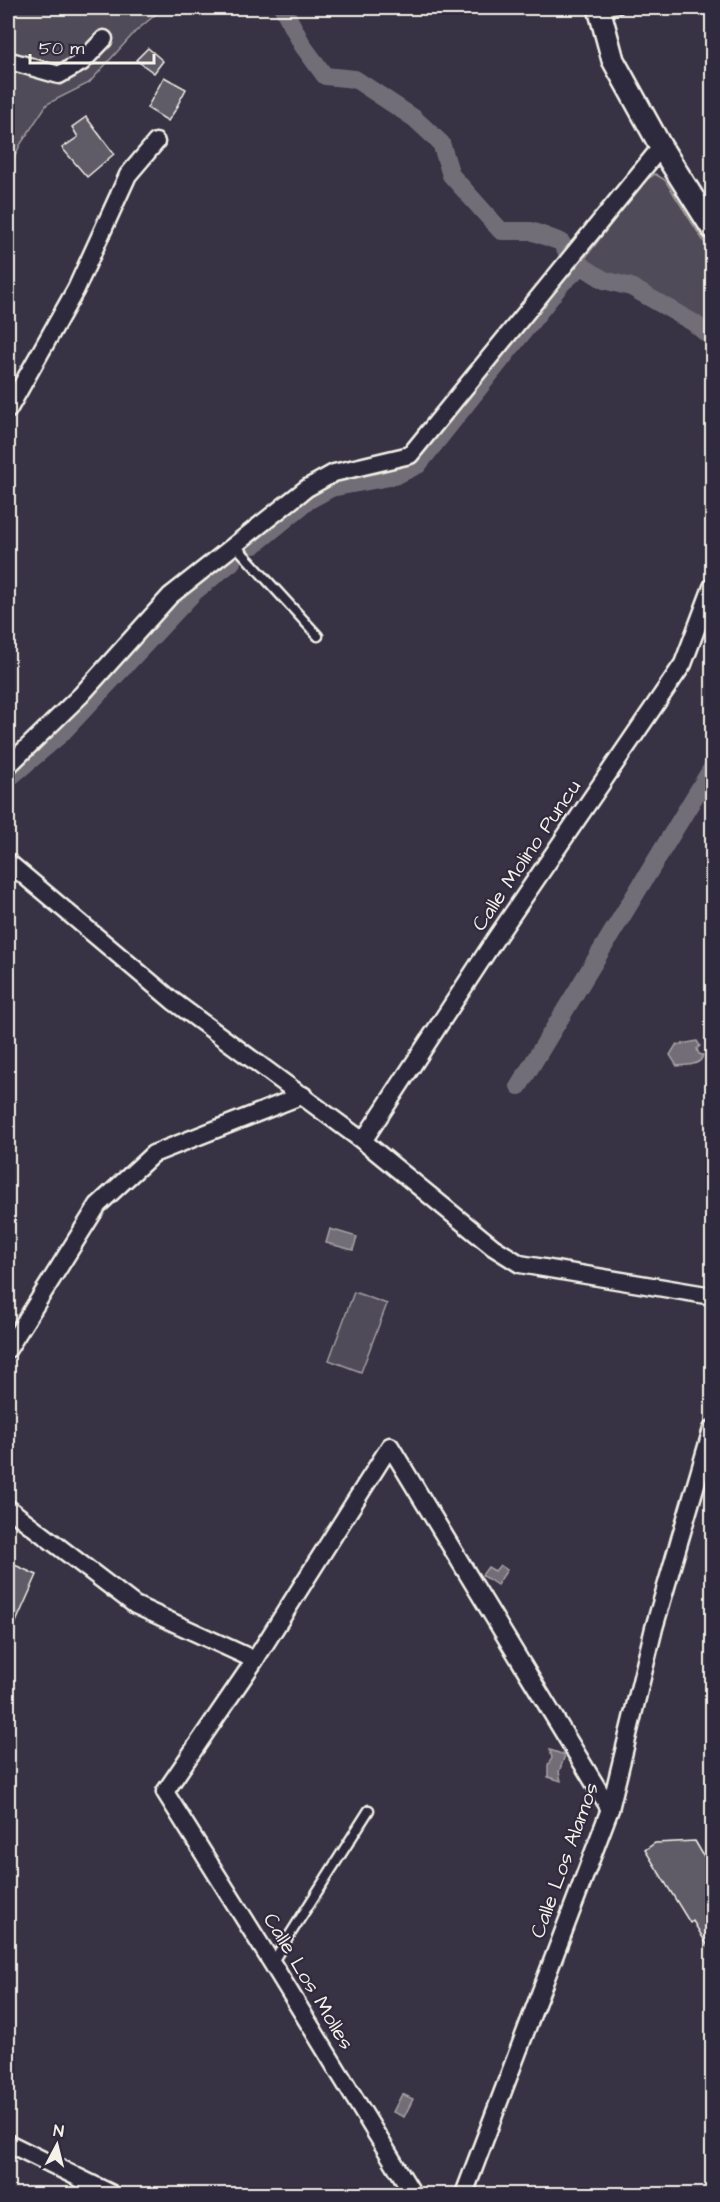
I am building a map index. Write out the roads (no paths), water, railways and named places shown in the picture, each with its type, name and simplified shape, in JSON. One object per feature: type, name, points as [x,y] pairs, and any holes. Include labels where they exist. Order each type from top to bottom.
[{"type":"street","points":[[605,9],[613,60],[661,147],[712,228]]},
{"type":"street","points":[[8,66],[14,62],[59,75],[82,62],[104,39]]},
{"type":"street","points":[[8,410],[76,289],[128,175],[156,142]]},
{"type":"street","points":[[8,766],[81,695],[170,596],[307,488],[334,473],[410,455],[661,147]]},
{"type":"street","name":"Calle Molino Puncu","points":[[363,1141],[494,941],[683,664],[712,587]]},
{"type":"street","points":[[8,862],[173,1001],[303,1095],[493,1247],[520,1264],[712,1296]]},
{"type":"street","points":[[8,1348],[98,1205],[153,1154],[303,1095]]},
{"type":"street","name":"Calle Los Alamos","points":[[464,2194],[610,1809],[654,1628],[712,1429]]},
{"type":"street","points":[[8,1508],[135,1605],[255,1660],[390,1446],[610,1809]]},
{"type":"street","name":"Calle Los Molles","points":[[255,1660],[165,1792],[413,2194]]},
{"type":"street","points":[[8,2143],[112,2194]]},
{"type":"lane","points":[[235,545],[318,636]]},
{"type":"lane","points":[[272,1963],[369,1810]]},
{"type":"waterway","points":[[283,8],[303,46],[325,76],[355,79],[414,118],[441,143],[451,175],[501,231],[531,231],[561,242],[568,254]]},
{"type":"waterway","points":[[254,545],[309,500],[331,488],[395,476],[418,465],[562,283],[582,266],[604,280],[631,287],[694,323],[712,338]]},
{"type":"waterway","points":[[8,779],[60,735],[194,592],[232,562]]},
{"type":"waterway","points":[[519,1086],[712,768]]}]
